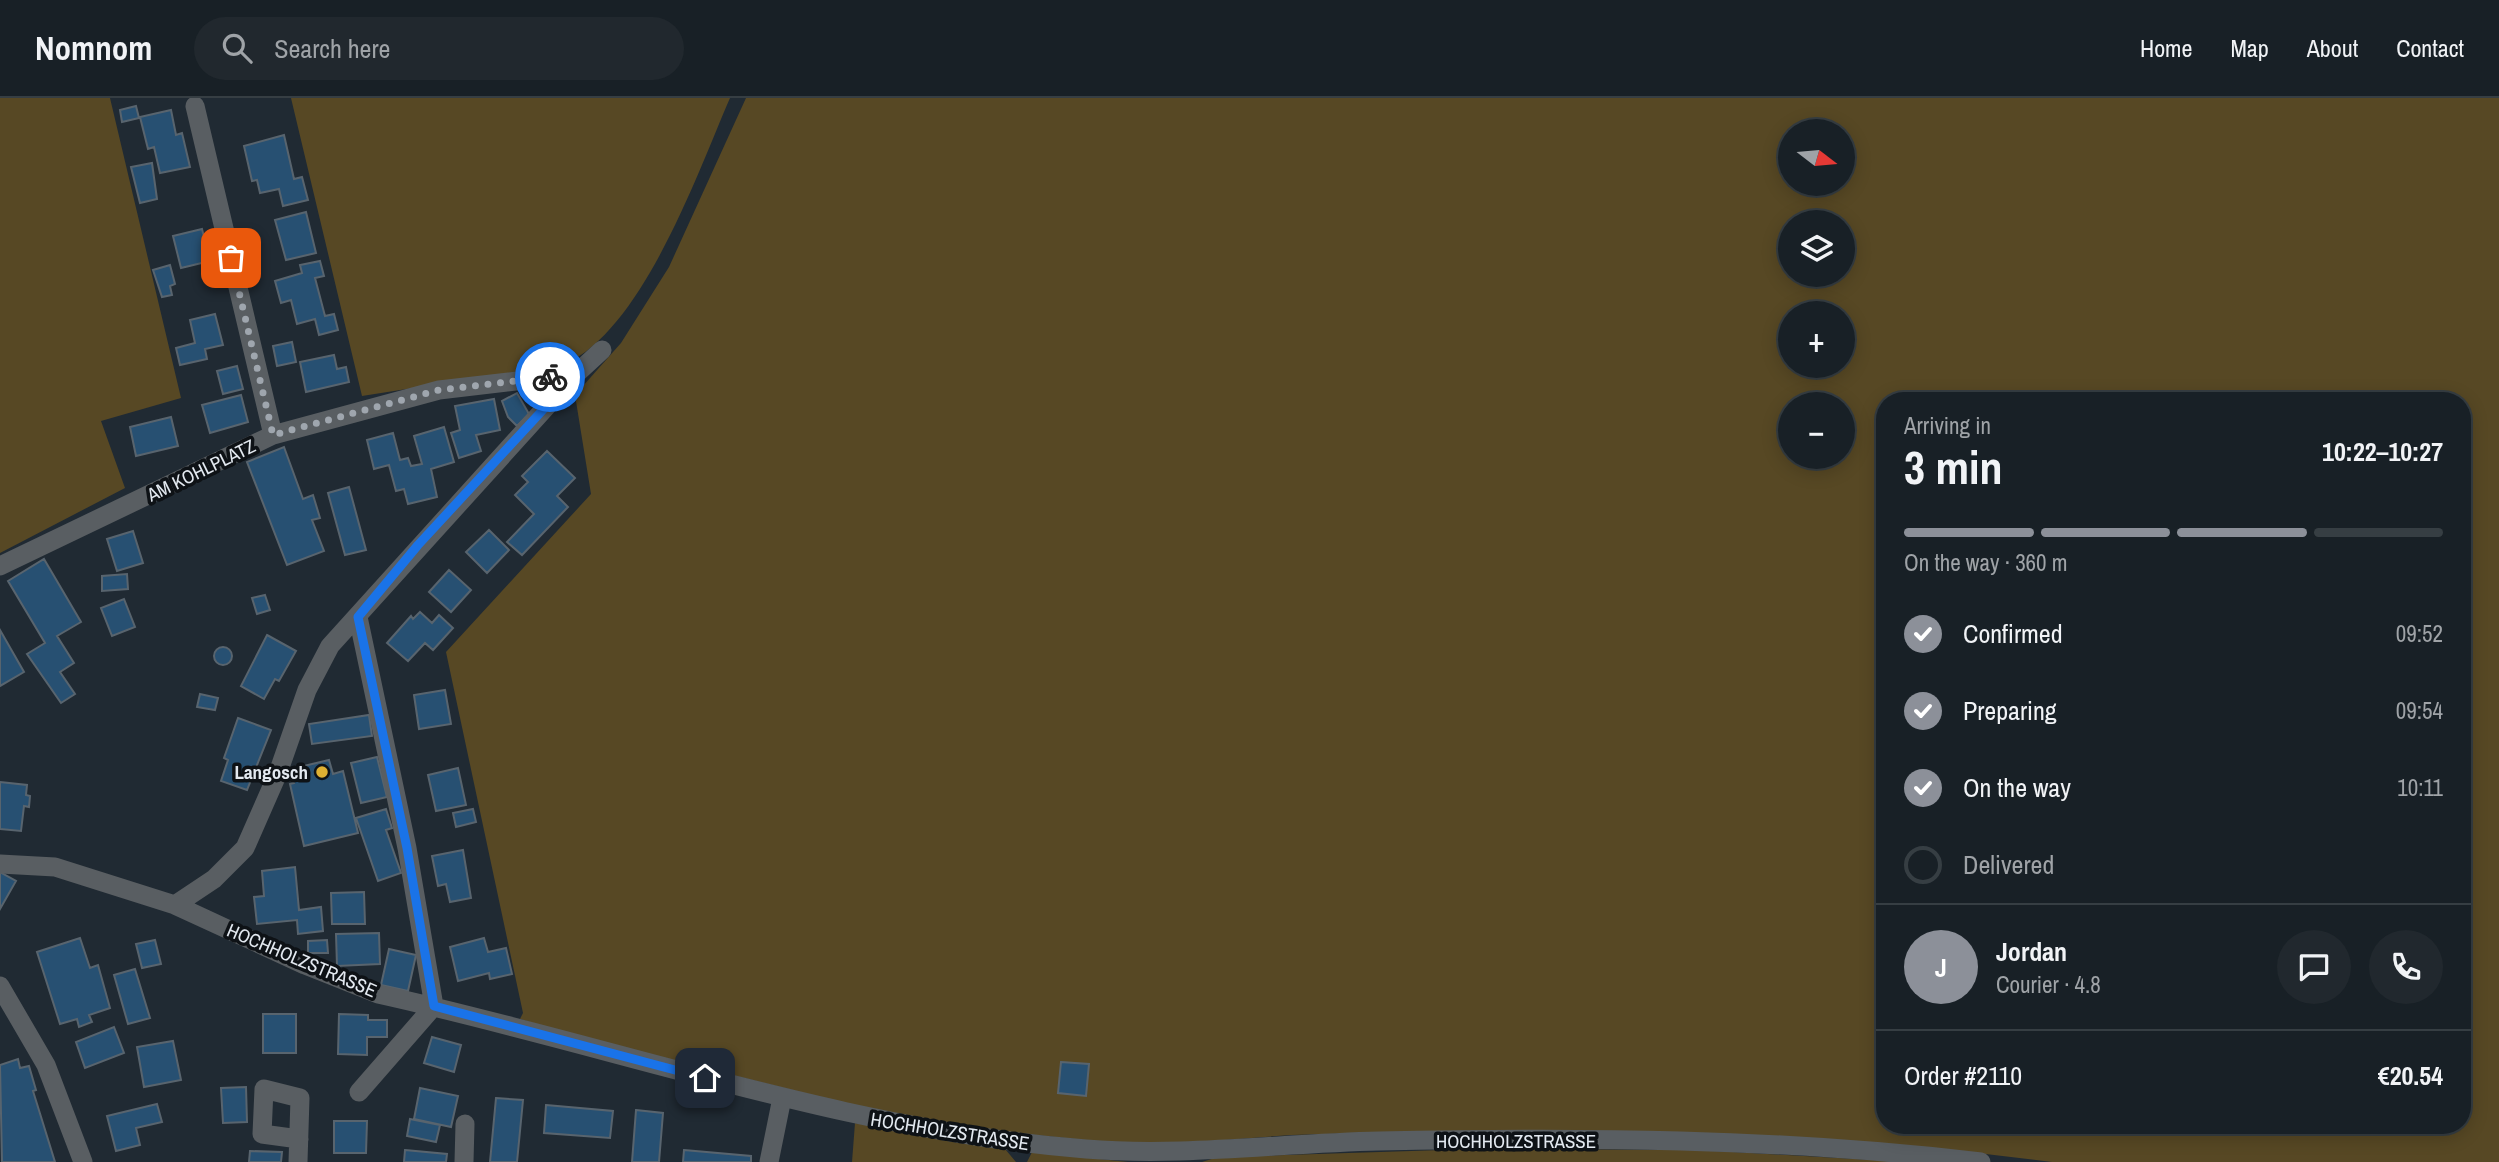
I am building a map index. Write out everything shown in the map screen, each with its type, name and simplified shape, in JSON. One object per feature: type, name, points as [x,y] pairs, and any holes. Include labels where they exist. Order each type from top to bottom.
[{"type":"street","points":[[195,106],[273,435]]},
{"type":"street","points":[[175,905],[214,879],[245,848],[278,773],[307,690],[330,646],[418,545],[576,374],[602,350]]},
{"type":"street","name":"AM KOHLPLATZ","points":[[0,566],[273,435],[439,390],[576,374]]},
{"type":"street","points":[[358,617],[407,848],[434,1006],[359,1092]]},
{"type":"street","name":"HOCHHOLZSTRASSE","points":[[0,864],[55,867],[175,905],[305,965],[366,989],[845,1114],[950,1132],[1122,1151],[1166,1152],[1308,1143],[1421,1140],[1659,1142],[1790,1144],[1981,1162]]},
{"type":"street","points":[[0,986],[47,1065],[83,1162]]},
{"type":"street","points":[[769,1162],[782,1098]]},
{"type":"street","points":[[464,1162],[465,1124]]},
{"type":"street","points":[[298,1162],[299,1139]]},
{"type":"shaded area","points":[[0,98],[110,98],[181,398],[101,421],[125,488],[0,553]]},
{"type":"shaded area","points":[[291,98],[730,98],[664,246],[643,284],[619,318],[593,346],[565,364],[362,396]]},
{"type":"shaded area","points":[[746,98],[2499,98],[2499,1162],[2052,1162],[1952,1150],[1431,1131],[1291,1135],[1185,1143],[1104,1142],[995,1131],[864,1108],[584,1038],[520,1019],[523,1013],[446,652],[591,494],[575,395],[621,343],[669,267]]},
{"type":"shaded area","points":[[855,1123],[1005,1149],[1016,1162],[852,1162]]},
{"type":"shaded area","points":[[1474,1149],[1698,1150],[1907,1162],[1202,1162],[1218,1157]]},
{"type":"shaded area","points":[[1032,1152],[1128,1162],[1027,1162]]},
{"type":"building","points":[[136,106],[139,118],[122,122],[120,110]]},
{"type":"building","points":[[171,110],[176,135],[182,133],[190,167],[160,173],[154,147],[148,149],[140,117]]},
{"type":"building","points":[[284,135],[294,179],[302,177],[308,200],[283,206],[279,189],[260,193],[257,180],[252,181],[244,146]]},
{"type":"building","points":[[152,163],[157,199],[140,203],[131,167]]},
{"type":"building","points":[[306,212],[316,253],[286,260],[275,220]]},
{"type":"building","points":[[202,229],[210,261],[181,268],[173,236]]},
{"type":"building","points":[[320,261],[324,276],[315,278],[325,316],[334,314],[338,330],[319,335],[315,319],[297,324],[291,300],[281,303],[275,281],[302,273],[300,265]]},
{"type":"building","points":[[170,265],[175,284],[170,286],[172,295],[162,297],[153,270]]},
{"type":"building","points":[[215,314],[223,345],[205,349],[207,359],[180,365],[176,348],[195,343],[190,320]]},
{"type":"building","points":[[292,342],[296,362],[277,366],[273,346]]},
{"type":"building","points":[[334,355],[337,369],[346,367],[349,382],[306,392],[300,362]]},
{"type":"building","points":[[237,366],[243,389],[223,394],[217,371]]},
{"type":"building","points":[[517,393],[529,414],[517,426],[508,417],[502,401]]},
{"type":"building","points":[[241,395],[248,422],[210,433],[202,405]]},
{"type":"building","points":[[494,399],[500,430],[476,435],[481,451],[459,458],[451,433],[460,430],[455,406]]},
{"type":"building","points":[[171,417],[178,446],[136,456],[130,427]]},
{"type":"building","points":[[444,427],[454,462],[431,469],[437,497],[408,504],[404,489],[396,491],[389,465],[374,469],[367,440],[393,433],[400,460],[408,458],[411,466],[422,464],[414,436]]},
{"type":"building","points":[[284,447],[303,499],[313,495],[320,518],[312,520],[324,551],[287,565],[247,462]]},
{"type":"building","points":[[547,451],[575,478],[557,496],[568,507],[522,555],[507,542],[534,514],[515,495],[528,482],[522,476]]},
{"type":"building","points":[[349,487],[366,550],[345,555],[328,493]]},
{"type":"building","points":[[489,530],[509,550],[487,573],[466,552]]},
{"type":"building","points":[[133,531],[143,563],[117,571],[107,539]]},
{"type":"building","points":[[44,559],[81,622],[57,636],[74,663],[60,672],[75,694],[61,703],[27,654],[45,643],[8,581]]},
{"type":"building","points":[[449,570],[471,590],[451,612],[429,592]]},
{"type":"building","points":[[127,574],[128,589],[102,591],[102,576]]},
{"type":"building","points":[[265,595],[270,610],[257,614],[252,598]]},
{"type":"building","points":[[124,599],[135,627],[112,636],[101,608]]},
{"type":"building","points":[[420,612],[432,623],[439,615],[453,628],[433,650],[425,643],[408,661],[387,643],[411,616],[413,619]]},
{"type":"building","points":[[0,630],[24,672],[0,686]]},
{"type":"building","points":[[267,635],[296,651],[279,681],[275,679],[264,699],[241,686]]},
{"type":"building","points":[[223,647],[229,650],[232,656],[229,662],[223,665],[217,662],[214,656],[217,650]]},
{"type":"building","points":[[445,690],[451,724],[419,729],[414,695]]},
{"type":"building","points":[[200,694],[218,698],[215,710],[197,707]]},
{"type":"building","points":[[369,715],[372,736],[312,744],[309,724]]},
{"type":"building","points":[[238,718],[271,730],[247,790],[221,781],[228,760],[224,758]]},
{"type":"building","points":[[377,757],[387,797],[361,803],[351,763]]},
{"type":"building","points":[[329,760],[333,774],[343,771],[358,833],[304,846],[290,784],[294,783],[291,769]]},
{"type":"building","points":[[458,768],[466,805],[436,811],[428,775]]},
{"type":"building","points":[[0,782],[27,785],[29,807],[24,806],[21,831],[0,829]]},
{"type":"building","points":[[386,809],[392,828],[386,830],[401,873],[378,881],[356,818]]},
{"type":"building","points":[[473,809],[476,822],[456,827],[453,813]]},
{"type":"building","points":[[463,850],[471,898],[450,902],[446,884],[438,886],[432,856]]},
{"type":"building","points":[[295,867],[299,910],[321,907],[323,931],[298,934],[297,920],[257,924],[254,897],[264,896],[262,871]]},
{"type":"building","points":[[0,872],[16,881],[0,909]]},
{"type":"building","points":[[364,892],[365,924],[332,924],[331,893]]},
{"type":"building","points":[[379,933],[380,964],[337,966],[336,934]]},
{"type":"building","points":[[80,938],[90,968],[98,965],[110,1008],[89,1015],[92,1022],[79,1027],[77,1019],[60,1024],[37,952]]},
{"type":"building","points":[[484,938],[488,952],[506,948],[512,974],[490,979],[489,973],[458,981],[450,947]]},
{"type":"building","points":[[155,940],[161,964],[142,968],[136,944]]},
{"type":"building","points":[[327,940],[328,953],[308,953],[308,941]]},
{"type":"building","points":[[389,949],[416,955],[408,991],[381,985]]},
{"type":"building","points":[[135,969],[150,1018],[128,1024],[114,975]]},
{"type":"building","points":[[263,1014],[296,1014],[296,1053],[263,1053]]},
{"type":"building","points":[[339,1014],[368,1015],[368,1020],[387,1020],[387,1037],[367,1037],[367,1055],[338,1054]]},
{"type":"building","points":[[114,1027],[124,1053],[85,1068],[76,1042]]},
{"type":"building","points":[[432,1037],[461,1045],[454,1072],[424,1063]]},
{"type":"building","points":[[173,1041],[181,1080],[144,1087],[137,1047]]},
{"type":"building","points":[[18,1059],[20,1068],[29,1066],[36,1090],[33,1091],[55,1162],[2,1162],[0,1065]]},
{"type":"building","points":[[1061,1062],[1089,1064],[1086,1096],[1058,1093]]},
{"type":"building","points":[[246,1087],[247,1122],[223,1123],[221,1088]]},
{"type":"building","points":[[420,1088],[458,1096],[451,1127],[414,1119]]},
{"type":"building","points":[[496,1098],[523,1100],[517,1162],[490,1162]]},
{"type":"building","points":[[157,1104],[162,1122],[136,1128],[140,1145],[116,1151],[107,1116]]},
{"type":"building","points":[[546,1105],[613,1111],[610,1138],[544,1133]]},
{"type":"building","points":[[636,1110],[663,1113],[659,1162],[632,1162]]},
{"type":"building","points":[[410,1119],[440,1125],[436,1142],[407,1136]]},
{"type":"building","points":[[334,1121],[367,1121],[366,1153],[334,1153]]},
{"type":"building","points":[[405,1150],[447,1154],[446,1162],[404,1162]]},
{"type":"building","points":[[684,1150],[751,1156],[751,1162],[683,1162]]},
{"type":"building","points":[[250,1151],[282,1152],[281,1162],[249,1162]]},
{"type":"way so far","points":[[231,258],[273,435],[439,390],[550,377]]},
{"type":"place","name":"Langosch","points":[[322,772]]},
{"type":"route","points":[[550,377],[576,374],[418,545],[358,617],[407,848],[434,1006],[705,1078]]}]
